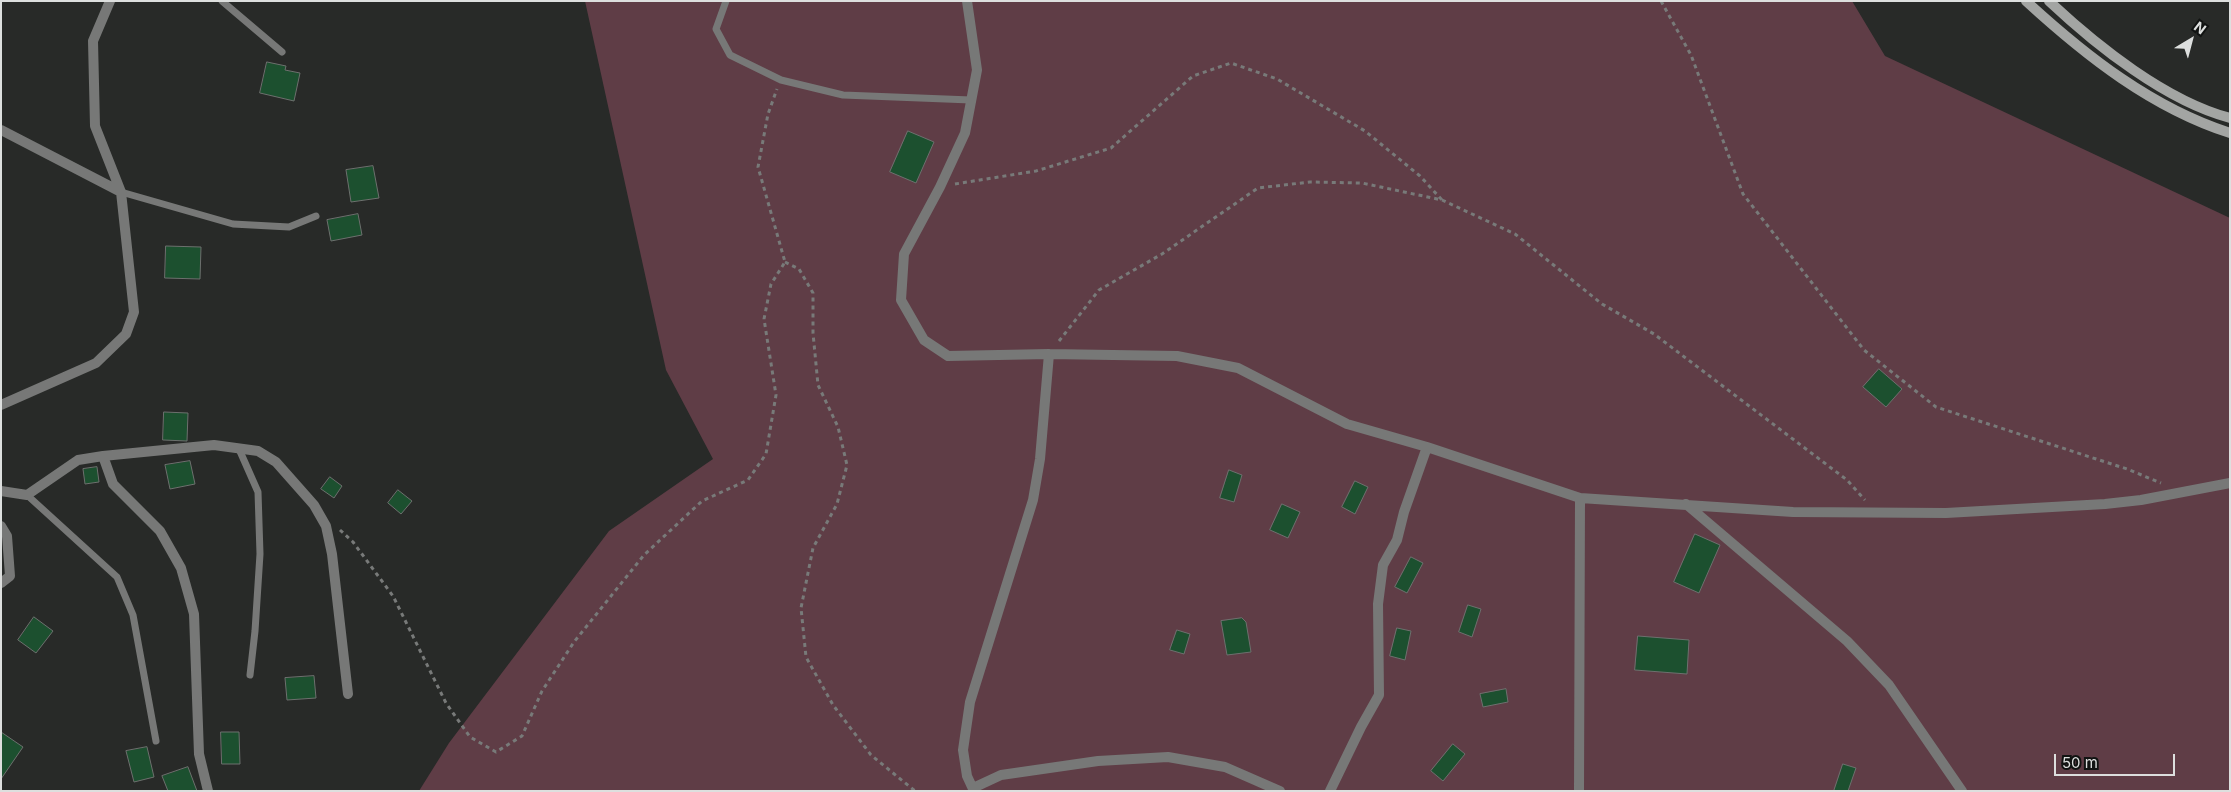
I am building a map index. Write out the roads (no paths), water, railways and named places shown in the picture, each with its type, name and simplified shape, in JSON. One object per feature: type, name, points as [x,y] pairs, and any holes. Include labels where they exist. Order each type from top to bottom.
[{"type":"main road","points":[[2026,1],[2088,53],[2155,101],[2180,114],[2230,133]]},
{"type":"main road","points":[[2049,1],[2131,68],[2193,106],[2230,118]]},
{"type":"street","points":[[1,405],[96,363],[126,334],[134,312],[121,192],[95,126],[93,41],[110,1]]},
{"type":"street","points":[[967,1],[977,70],[964,133],[940,187],[904,254],[901,300],[924,340],[948,356],[1049,354],[1177,356],[1238,368],[1347,424],[1427,447],[1580,498],[1793,512],[1946,513],[2088,506],[2141,500],[2230,483]]},
{"type":"street","points":[[1,130],[121,192]]},
{"type":"street","points":[[1049,354],[1040,460],[1033,500],[970,702],[963,750],[967,776],[974,790],[1001,775],[1098,761],[1168,757],[1225,767],[1280,791]]},
{"type":"street","points":[[1,491],[27,494],[78,460],[103,456],[214,445],[258,452],[276,462],[314,506],[326,526],[332,554],[348,694]]},
{"type":"street","points":[[1330,791],[1379,695],[1378,604],[1383,565],[1398,540],[1404,512],[1427,447]]},
{"type":"street","points":[[103,456],[113,484],[160,531],[181,568],[194,614],[199,754],[208,791]]},
{"type":"street","points":[[1579,791],[1580,498]]},
{"type":"street","points":[[1686,504],[1847,641],[1889,685],[1962,791]]},
{"type":"street","points":[[1,526],[7,536],[10,576],[1,583]]},
{"type":"lane","points":[[222,1],[282,52]]},
{"type":"lane","points":[[726,1],[716,29],[730,55],[781,80],[843,95],[971,100]]},
{"type":"lane","points":[[121,192],[233,224],[290,226],[316,216]]},
{"type":"lane","points":[[239,449],[258,492],[260,554],[256,631],[250,675]]},
{"type":"lane","points":[[27,494],[117,577],[133,615],[156,741]]}]
